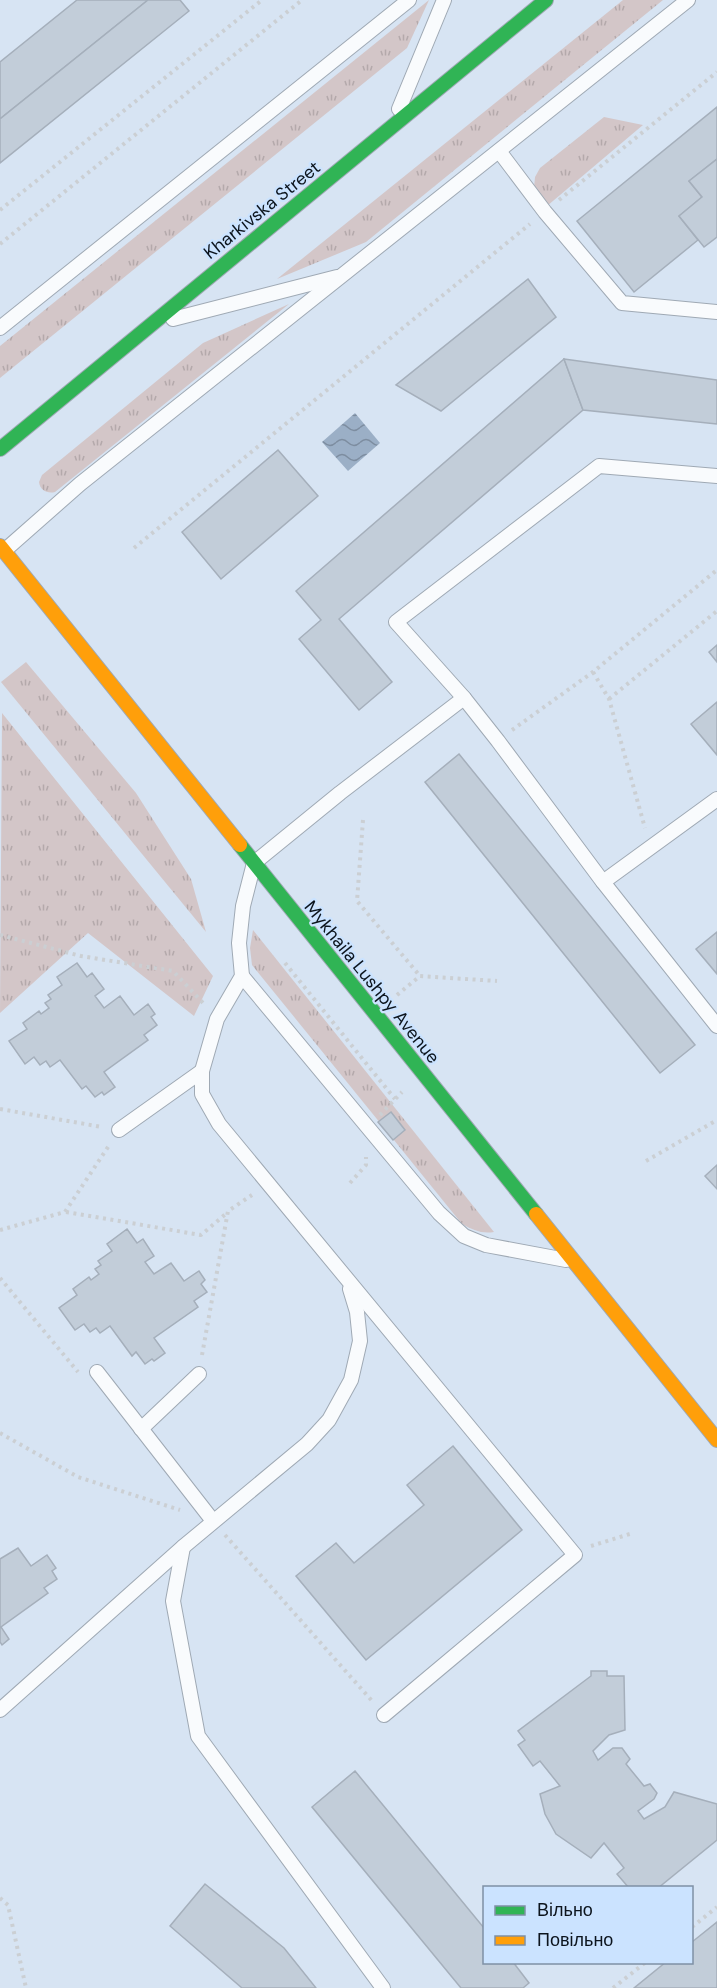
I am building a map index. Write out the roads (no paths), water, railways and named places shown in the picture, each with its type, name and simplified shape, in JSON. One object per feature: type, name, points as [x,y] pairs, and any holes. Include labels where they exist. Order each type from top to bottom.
[{"type":"main road","name":"Kharkivska Street","points":[[0,448],[546,0]]},
{"type":"main road","name":"Mykhaila Lushpy Avenue","points":[[2,549],[717,1440]]},
{"type":"lane","points":[[0,328],[409,0]]},
{"type":"lane","points":[[392,127],[444,0]]},
{"type":"lane","points":[[2,549],[80,484],[688,0]]},
{"type":"lane","points":[[499,151],[545,212],[622,303],[717,312]]},
{"type":"lane","points":[[150,325],[342,276]]},
{"type":"lane","points":[[717,476],[599,466],[396,622],[464,698],[603,882],[717,1026]]},
{"type":"lane","points":[[464,698],[340,793],[254,863],[243,906],[239,943],[242,976],[439,1213],[464,1236],[486,1245],[573,1262]]},
{"type":"lane","points":[[603,882],[717,799]]},
{"type":"lane","points":[[242,976],[217,1019],[202,1071],[202,1094],[219,1124],[575,1555],[384,1715]]},
{"type":"lane","points":[[119,1130],[202,1071]]},
{"type":"lane","points":[[0,1710],[213,1521],[307,1444],[329,1420],[351,1380],[360,1341],[357,1312],[348,1281]]},
{"type":"lane","points":[[97,1372],[213,1521]]},
{"type":"lane","points":[[141,1429],[199,1374]]},
{"type":"lane","points":[[183,1547],[173,1601],[198,1736],[383,1988]]},
{"type":"water","points":[[355,413],[380,443],[348,471],[322,442]]}]
